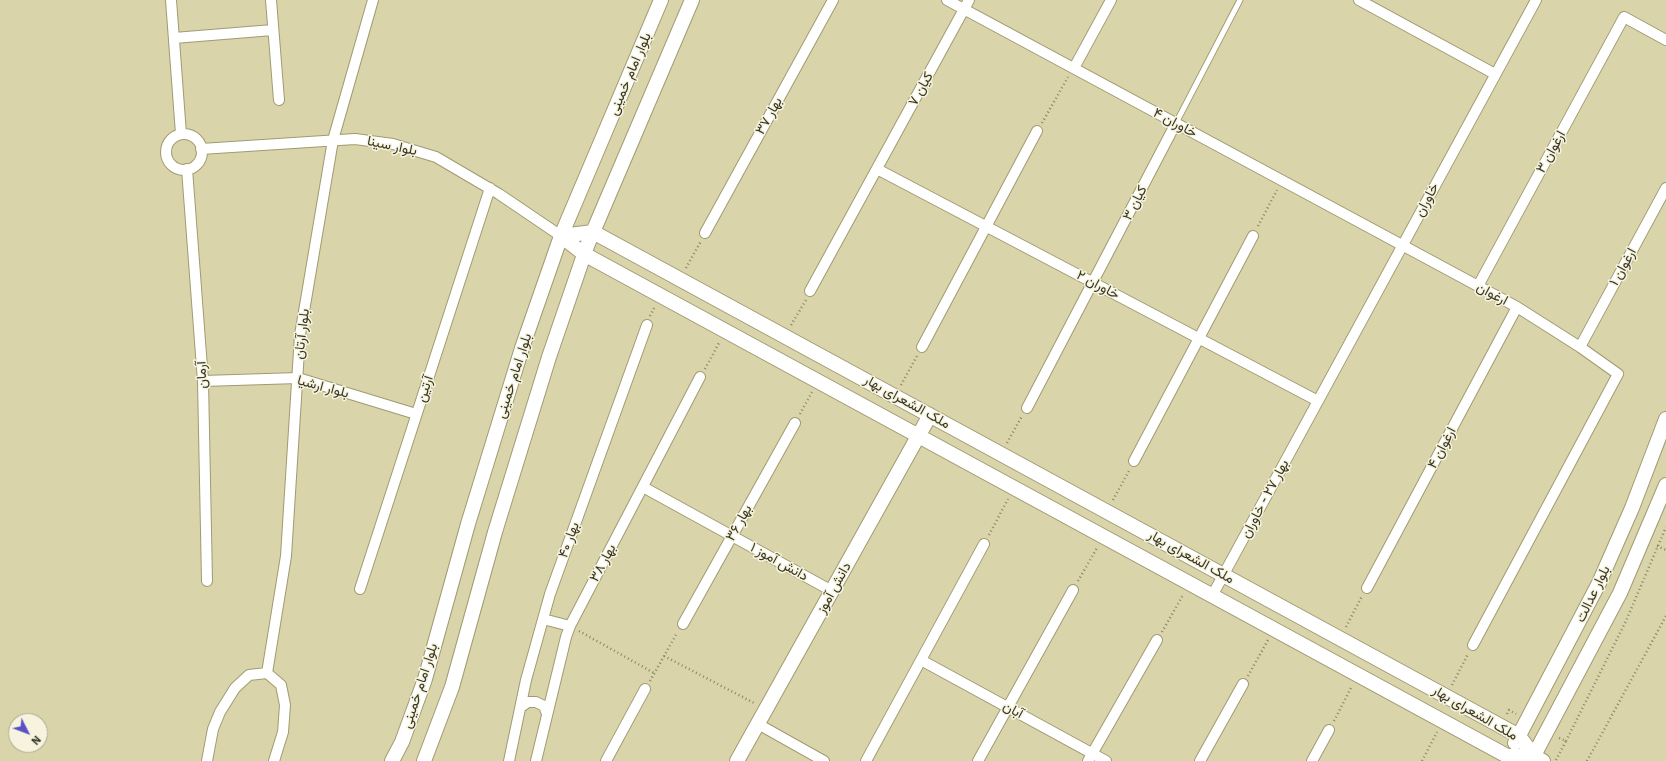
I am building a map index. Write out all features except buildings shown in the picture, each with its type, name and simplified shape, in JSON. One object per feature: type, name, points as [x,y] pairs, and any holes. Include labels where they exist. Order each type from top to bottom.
[{"type":"street","points":[[170,0],[181,134]]},
{"type":"street","points":[[271,0],[279,100]]},
{"type":"street","name":"بلوار آرتان","points":[[268,673],[286,556],[300,335],[333,140],[373,0]]},
{"type":"street","name":"بلوار امام خمینی","points":[[392,761],[402,742],[424,678],[468,524],[522,348],[561,236],[661,0]]},
{"type":"street","name":"بلوار امام خمینی","points":[[424,761],[452,687],[506,494],[548,357],[584,254],[692,0]]},
{"type":"street","name":"بهار ۳۷","points":[[705,232],[833,0]]},
{"type":"street","name":"خاوران ۴","points":[[947,0],[967,5],[1074,68],[1402,246]]},
{"type":"street","points":[[1074,68],[1111,0]]},
{"type":"street","points":[[1359,0],[1495,74]]},
{"type":"street","name":"خاوران","points":[[1318,401],[1536,0]]},
{"type":"street","name":"کیان ۷","points":[[810,291],[967,5]]},
{"type":"street","name":"ارغوان ۳","points":[[1478,286],[1624,17],[1666,40]]},
{"type":"street","points":[[174,38],[273,30]]},
{"type":"street","name":"کیان ۳","points":[[1027,408],[1176,123]]},
{"type":"street","points":[[922,347],[1037,131]]},
{"type":"street","points":[[181,134],[194,138],[201,149],[198,162],[186,169],[173,166],[166,154],[169,141],[181,134]]},
{"type":"street","name":"بلوار سینا","points":[[201,149],[356,139],[400,146],[436,157],[490,188],[561,236]]},
{"type":"street","name":"آرمان","points":[[186,169],[203,381],[207,581]]},
{"type":"street","name":"خاوران ۲","points":[[877,169],[1318,401]]},
{"type":"street","name":"آرتین","points":[[360,589],[490,188]]},
{"type":"street","name":"ارغوان ۱","points":[[1580,347],[1666,188]]},
{"type":"street","points":[[561,236],[593,232]]},
{"type":"street","name":"ملک الشعرای بهار","points":[[593,232],[1519,736],[1536,759]]},
{"type":"street","name":"ملک الشعرای بهار","points":[[561,236],[584,254],[1442,721],[1506,759],[1536,759]]},
{"type":"street","points":[[1134,461],[1253,236]]},
{"type":"street","name":"ارغوان","points":[[1402,246],[1517,307],[1580,347],[1618,374],[1473,645]]},
{"type":"street","name":"ارغوان ۴","points":[[1367,588],[1517,307]]},
{"type":"street","name":"بهار ۴۰","points":[[510,761],[521,707],[550,594],[647,325]]},
{"type":"street","name":"بهار ۳۸","points":[[536,761],[570,626],[700,377]]},
{"type":"street","name":"بلوار ارشیا","points":[[203,381],[298,378],[416,414]]},
{"type":"street","name":"بهار ۲۷ - خاوران","points":[[1212,596],[1318,401]]},
{"type":"street","name":"دانش آموز","points":[[737,761],[930,415]]},
{"type":"street","name":"بلوار عدالت","points":[[1506,759],[1599,583],[1632,508],[1666,419]]},
{"type":"street","name":"بهار ۳۶","points":[[682,624],[795,423]]},
{"type":"street","name":"بلوار عدالت","points":[[1536,759],[1620,593],[1666,485]]},
{"type":"street","name":"دانش آموز ۱","points":[[643,487],[832,591]]},
{"type":"street","points":[[866,761],[984,544]]},
{"type":"street","points":[[978,761],[1073,590]]},
{"type":"street","points":[[543,619],[570,626]]},
{"type":"street","points":[[1090,757],[1157,640]]},
{"type":"street","name":"آبان","points":[[921,660],[1008,707],[1090,757],[1106,761]]},
{"type":"street","points":[[207,761],[213,729],[220,712],[235,688],[249,675],[268,673],[281,685],[285,705],[283,732],[274,761]]},
{"type":"street","points":[[1200,761],[1243,684]]},
{"type":"street","points":[[606,761],[645,689]]},
{"type":"street","points":[[521,707],[528,702],[536,702],[544,706],[547,714]]},
{"type":"street","points":[[758,724],[824,761]]},
{"type":"street","points":[[1312,761],[1329,730]]},
{"type":"lane","points":[[1176,123],[1240,0]]},
{"type":"path","points":[[1037,131],[1074,68]]},
{"type":"path","points":[[1253,236],[1282,181]]},
{"type":"path","points":[[680,279],[705,232]]},
{"type":"path","points":[[785,336],[810,291]]},
{"type":"path","points":[[647,325],[660,295]]},
{"type":"path","points":[[700,377],[726,330]]},
{"type":"path","points":[[895,396],[922,347]]},
{"type":"path","points":[[795,423],[819,381]]},
{"type":"path","points":[[1001,454],[1027,408]]},
{"type":"path","points":[[1107,511],[1134,461]]},
{"type":"path","points":[[984,544],[1014,488]]},
{"type":"path","points":[[1566,741],[1626,621],[1666,527]]},
{"type":"path","points":[[1073,590],[1104,537]]},
{"type":"path","points":[[1157,640],[1189,584]]},
{"type":"path","points":[[1340,638],[1367,588]]},
{"type":"path","points":[[1587,761],[1666,616]]},
{"type":"path","points":[[645,689],[682,624]]},
{"type":"path","points":[[570,626],[654,673]]},
{"type":"path","points":[[1243,684],[1274,630]]},
{"type":"path","points":[[1446,696],[1473,645]]},
{"type":"path","points":[[664,656],[766,709]]},
{"type":"path","points":[[1329,730],[1358,675]]},
{"type":"path","points":[[1422,761],[1442,721]]}]
